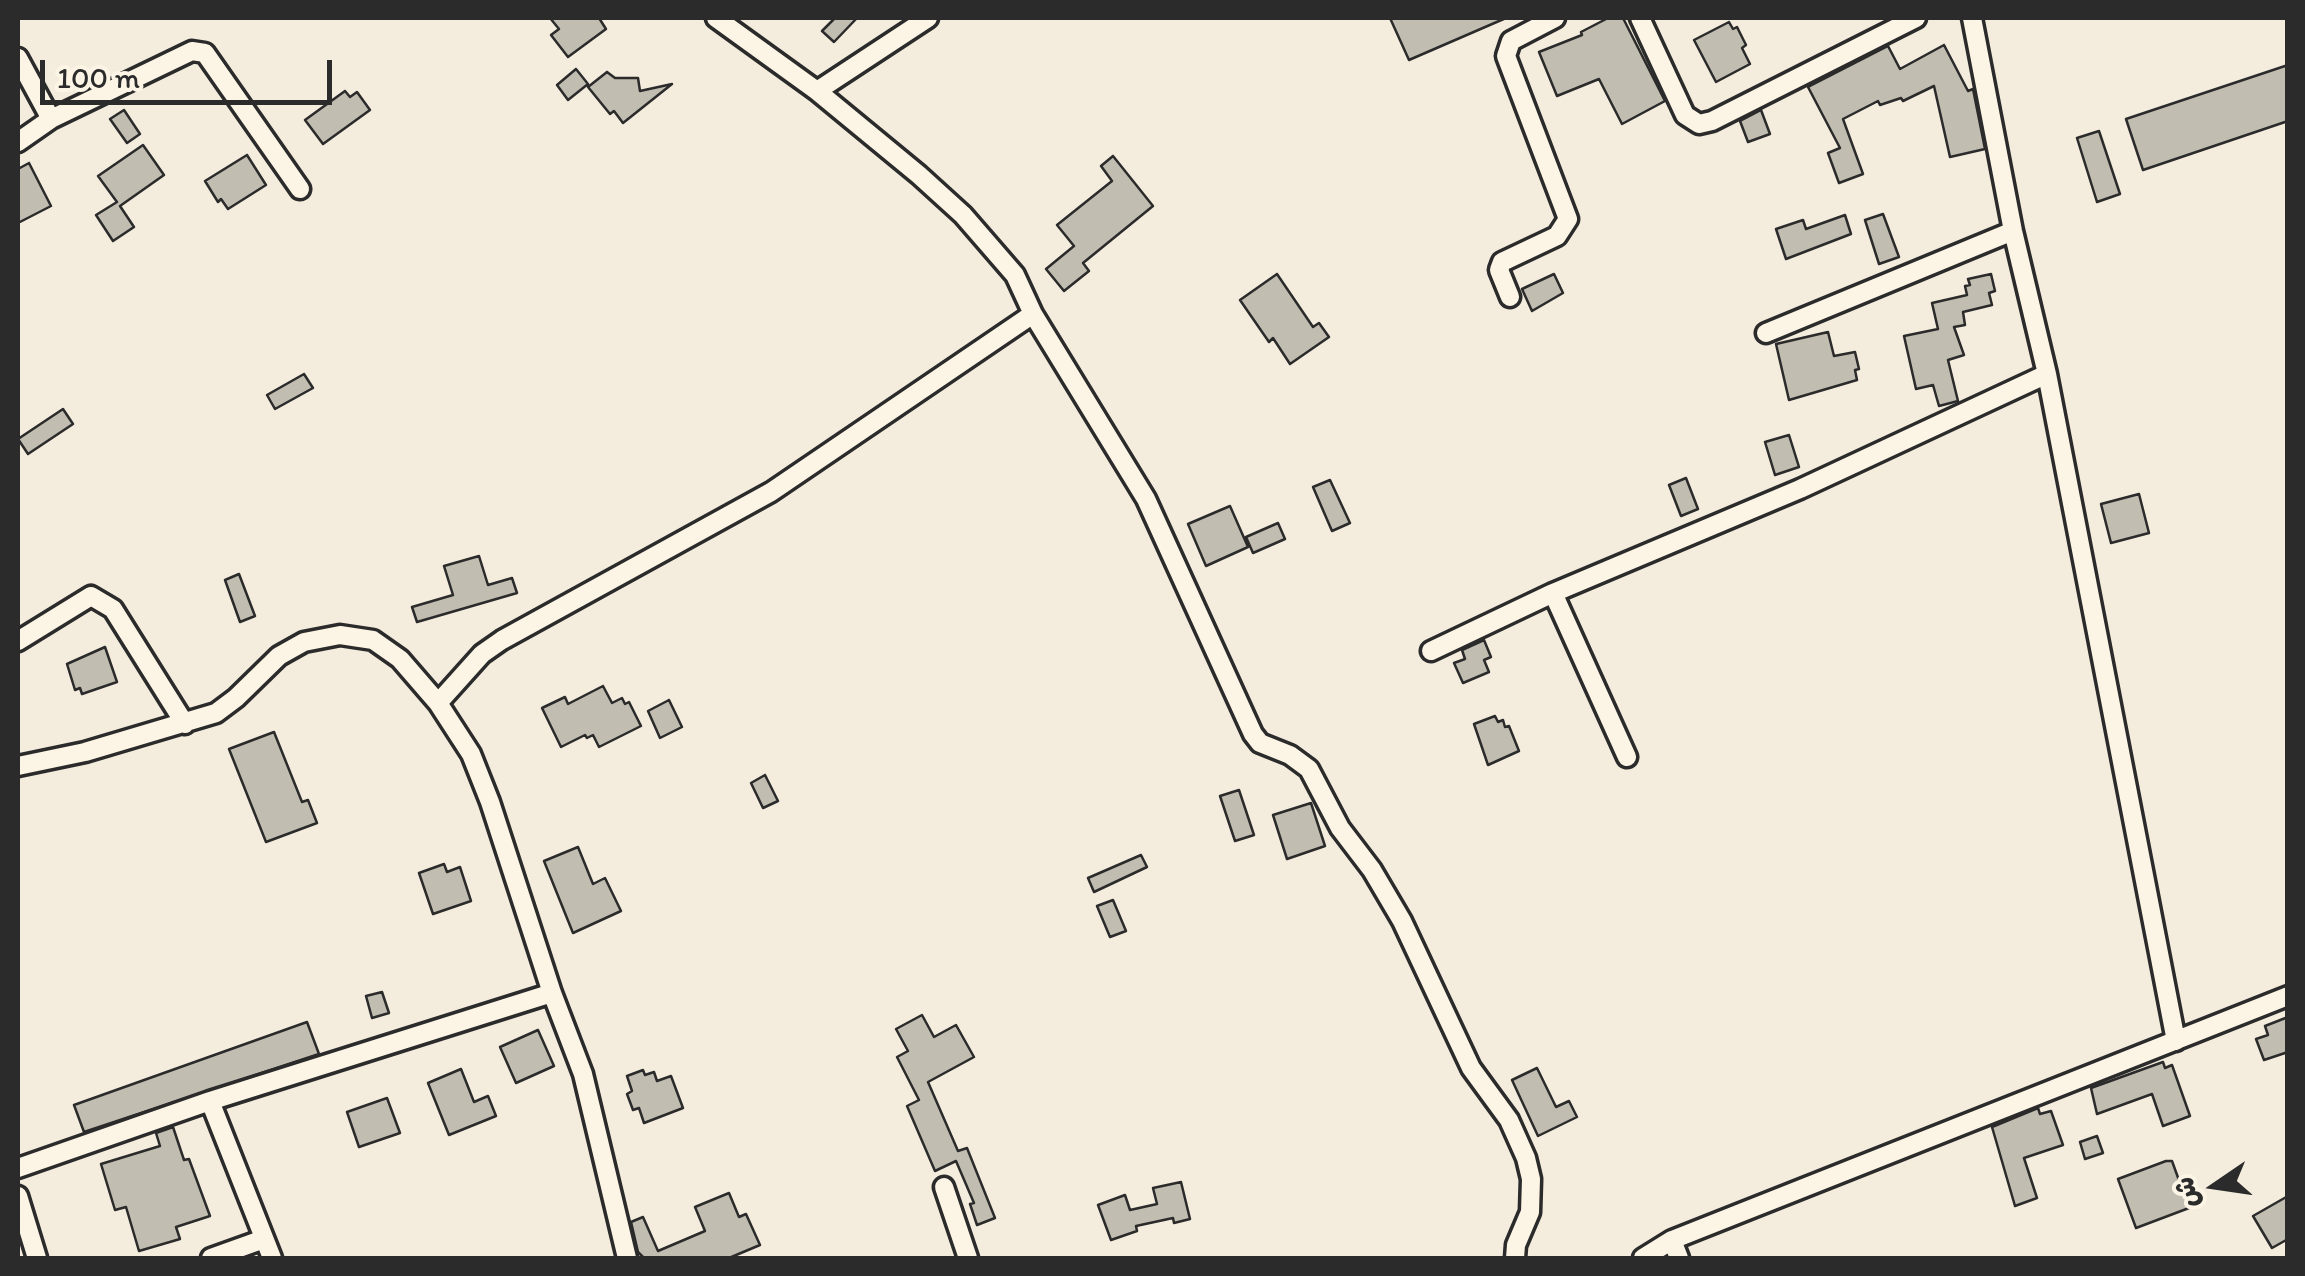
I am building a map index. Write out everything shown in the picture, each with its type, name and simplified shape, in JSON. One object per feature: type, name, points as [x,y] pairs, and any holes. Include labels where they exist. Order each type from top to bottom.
[{"type":"street","points":[[716,18],[818,92],[963,215],[1015,275],[1033,314],[1146,499],[1253,734],[1308,769],[1340,828],[1372,870],[1402,920],[1471,1068],[1509,1120],[1531,1171],[1530,1212],[1516,1245],[1515,1258]]},
{"type":"street","points":[[818,92],[928,18]]},
{"type":"street","points":[[1640,18],[1686,115],[1690,121],[1705,124],[1916,18]]},
{"type":"street","points":[[1972,18],[2012,231],[2048,374],[2176,1041]]},
{"type":"street","points":[[1510,298],[1499,270],[1502,262],[1557,236],[1568,219],[1506,56],[1511,42],[1545,20]]},
{"type":"street","points":[[18,142],[51,119],[192,51],[206,53],[300,189]]},
{"type":"street","points":[[18,58],[51,119]]},
{"type":"street","points":[[1766,333],[2012,231]]},
{"type":"street","points":[[438,703],[482,654],[502,640],[772,492],[1033,314]]},
{"type":"street","points":[[1431,651],[1553,593],[1800,489],[2048,374]]},
{"type":"street","points":[[1553,593],[1627,757]]},
{"type":"street","points":[[21,631],[91,596],[114,608],[185,724]]},
{"type":"street","points":[[18,766],[85,752],[216,713],[279,656],[304,642],[340,634],[372,640],[400,659],[438,703],[470,754],[490,802],[595,1116],[628,1258]]},
{"type":"street","points":[[18,1168],[210,1101],[552,992]]},
{"type":"street","points":[[1643,1258],[1676,1249],[2288,996]]},
{"type":"street","points":[[210,1101],[272,1258]]},
{"type":"street","points":[[944,1187],[968,1258]]},
{"type":"street","points":[[18,1196],[37,1258]]},
{"type":"street","points":[[211,1258],[264,1239]]},
{"type":"building","points":[[550,18],[599,18],[606,29],[568,57],[551,35],[559,29]]},
{"type":"building","points":[[835,18],[857,18],[834,42],[822,31]]},
{"type":"building","points":[[1390,18],[1506,18],[1409,60]]},
{"type":"building","points":[[1608,18],[1623,18],[1665,101],[1622,124],[1599,79],[1557,96],[1539,52],[1582,35],[1581,32]]},
{"type":"building","points":[[1729,22],[1733,29],[1737,27],[1746,45],[1742,48],[1750,64],[1716,82],[1694,40]]},
{"type":"building","points":[[1944,45],[1968,91],[1973,89],[1985,149],[1950,157],[1934,86],[1903,101],[1901,98],[1880,105],[1878,101],[1843,119],[1863,174],[1839,183],[1828,153],[1840,148],[1808,87],[1888,46],[1900,69]]},
{"type":"building","points":[[2288,65],[2288,121],[2143,170],[2126,119]]},
{"type":"building","points":[[576,69],[588,84],[568,100],[557,85]]},
{"type":"building","points":[[607,72],[615,78],[638,78],[640,91],[672,84],[623,123],[614,111],[610,114],[588,87]]},
{"type":"building","points":[[345,91],[350,97],[357,92],[370,110],[323,144],[305,120]]},
{"type":"building","points":[[124,110],[140,134],[127,143],[110,119]]},
{"type":"building","points":[[1761,110],[1770,134],[1748,142],[1740,121]]},
{"type":"building","points":[[2099,131],[2120,194],[2097,202],[2077,138]]},
{"type":"building","points":[[143,145],[164,175],[120,206],[134,227],[113,241],[96,215],[117,202],[98,176]]},
{"type":"building","points":[[247,155],[266,185],[228,209],[221,199],[218,202],[205,181]]},
{"type":"building","points":[[1113,156],[1153,206],[1083,263],[1089,271],[1064,291],[1046,269],[1074,246],[1057,225],[1112,181],[1101,166]]},
{"type":"building","points":[[29,163],[51,206],[18,223],[18,169]]},
{"type":"building","points":[[1883,214],[1899,257],[1879,264],[1865,220]]},
{"type":"building","points":[[1845,215],[1851,234],[1786,259],[1776,229],[1803,220],[1806,229]]},
{"type":"building","points":[[1277,274],[1313,327],[1319,323],[1329,337],[1290,364],[1273,338],[1269,342],[1240,300]]},
{"type":"building","points":[[1554,274],[1563,293],[1532,311],[1522,289]]},
{"type":"building","points":[[1991,274],[1995,291],[1989,293],[1992,305],[1963,312],[1965,325],[1954,327],[1964,355],[1948,360],[1958,401],[1939,406],[1933,385],[1916,389],[1904,336],[1938,329],[1932,303],[1967,295],[1968,279]]},
{"type":"building","points":[[1828,332],[1834,356],[1855,352],[1857,380],[1789,400],[1776,344]]},
{"type":"building","points":[[304,374],[313,388],[275,409],[267,395]]},
{"type":"building","points":[[63,409],[73,424],[28,454],[18,439]]},
{"type":"building","points":[[1789,435],[1799,467],[1775,475],[1765,442]]},
{"type":"building","points":[[1686,478],[1698,509],[1681,516],[1669,485]]},
{"type":"building","points":[[1330,480],[1350,523],[1332,531],[1313,487]]},
{"type":"building","points":[[2139,494],[2149,533],[2111,543],[2101,504]]},
{"type":"building","points":[[1230,506],[1248,547],[1206,566],[1188,524]]},
{"type":"building","points":[[1278,523],[1285,539],[1253,553],[1246,537]]},
{"type":"building","points":[[479,556],[488,585],[512,578],[517,593],[417,622],[412,607],[453,595],[444,566]]},
{"type":"building","points":[[239,574],[255,616],[240,622],[225,580]]},
{"type":"building","points":[[1484,640],[1491,657],[1484,660],[1489,672],[1463,683],[1454,663],[1465,659],[1462,650]]},
{"type":"building","points":[[105,647],[117,682],[82,694],[80,688],[75,690],[67,664]]},
{"type":"building","points":[[603,686],[612,703],[622,698],[625,704],[629,702],[641,726],[599,747],[593,735],[585,735],[561,747],[542,708],[565,697],[568,704]]},
{"type":"building","points":[[669,700],[682,727],[660,738],[648,711]]},
{"type":"building","points":[[1495,716],[1498,722],[1503,720],[1505,727],[1509,726],[1519,751],[1488,765],[1474,724]]},
{"type":"building","points":[[274,732],[302,802],[308,800],[317,823],[266,842],[229,749]]},
{"type":"building","points":[[765,775],[778,801],[763,808],[751,783]]},
{"type":"building","points":[[1239,790],[1254,835],[1235,841],[1220,796]]},
{"type":"building","points":[[1311,803],[1325,846],[1287,859],[1273,815]]},
{"type":"building","points":[[578,847],[593,884],[605,878],[621,911],[573,933],[544,861]]},
{"type":"building","points":[[1141,855],[1147,867],[1094,892],[1088,878]]},
{"type":"building","points":[[444,864],[447,872],[460,867],[471,901],[433,914],[419,873]]},
{"type":"building","points":[[1113,900],[1126,931],[1110,937],[1097,906]]},
{"type":"building","points":[[382,992],[389,1013],[372,1018],[366,996]]},
{"type":"building","points":[[922,1015],[934,1037],[956,1025],[974,1057],[928,1082],[958,1151],[967,1148],[995,1218],[977,1225],[970,1204],[974,1203],[956,1161],[935,1171],[907,1106],[919,1100],[897,1057],[908,1051],[896,1029]]},
{"type":"building","points":[[2288,1017],[2288,1052],[2264,1060],[2256,1039],[2268,1035],[2265,1026]]},
{"type":"building","points":[[307,1022],[319,1054],[84,1132],[74,1105]]},
{"type":"building","points":[[538,1030],[554,1066],[516,1083],[500,1047]]},
{"type":"building","points":[[2163,1062],[2165,1068],[2172,1065],[2190,1116],[2163,1126],[2152,1094],[2097,1114],[2091,1088]]},
{"type":"building","points":[[1537,1068],[1556,1107],[1569,1101],[1577,1117],[1538,1136],[1512,1080]]},
{"type":"building","points":[[461,1069],[474,1102],[488,1096],[496,1116],[449,1135],[428,1083]]},
{"type":"building","points":[[643,1070],[645,1075],[654,1072],[657,1081],[671,1076],[683,1108],[644,1123],[639,1108],[633,1110],[627,1094],[632,1091],[627,1076]]},
{"type":"building","points":[[387,1098],[400,1133],[359,1147],[347,1112]]},
{"type":"building","points":[[2038,1108],[2040,1114],[2051,1111],[2063,1145],[2024,1158],[2037,1198],[2015,1206],[1992,1127]]},
{"type":"building","points":[[173,1127],[210,1216],[176,1227],[180,1239],[139,1251],[126,1207],[115,1210],[101,1164],[160,1146],[156,1133]]},
{"type":"building","points":[[2097,1136],[2103,1153],[2085,1159],[2080,1142]]},
{"type":"building","points":[[2172,1161],[2189,1208],[2136,1228],[2118,1179]]},
{"type":"building","points":[[1181,1182],[1190,1219],[1174,1223],[1173,1218],[1136,1226],[1137,1231],[1111,1240],[1098,1205],[1125,1195],[1130,1210],[1157,1204],[1153,1188]]},
{"type":"building","points":[[729,1193],[739,1217],[746,1214],[760,1245],[729,1258],[641,1258],[631,1222],[643,1217],[658,1251],[705,1231],[695,1207]]},
{"type":"building","points":[[2288,1196],[2288,1239],[2272,1248],[2253,1216]]}]
